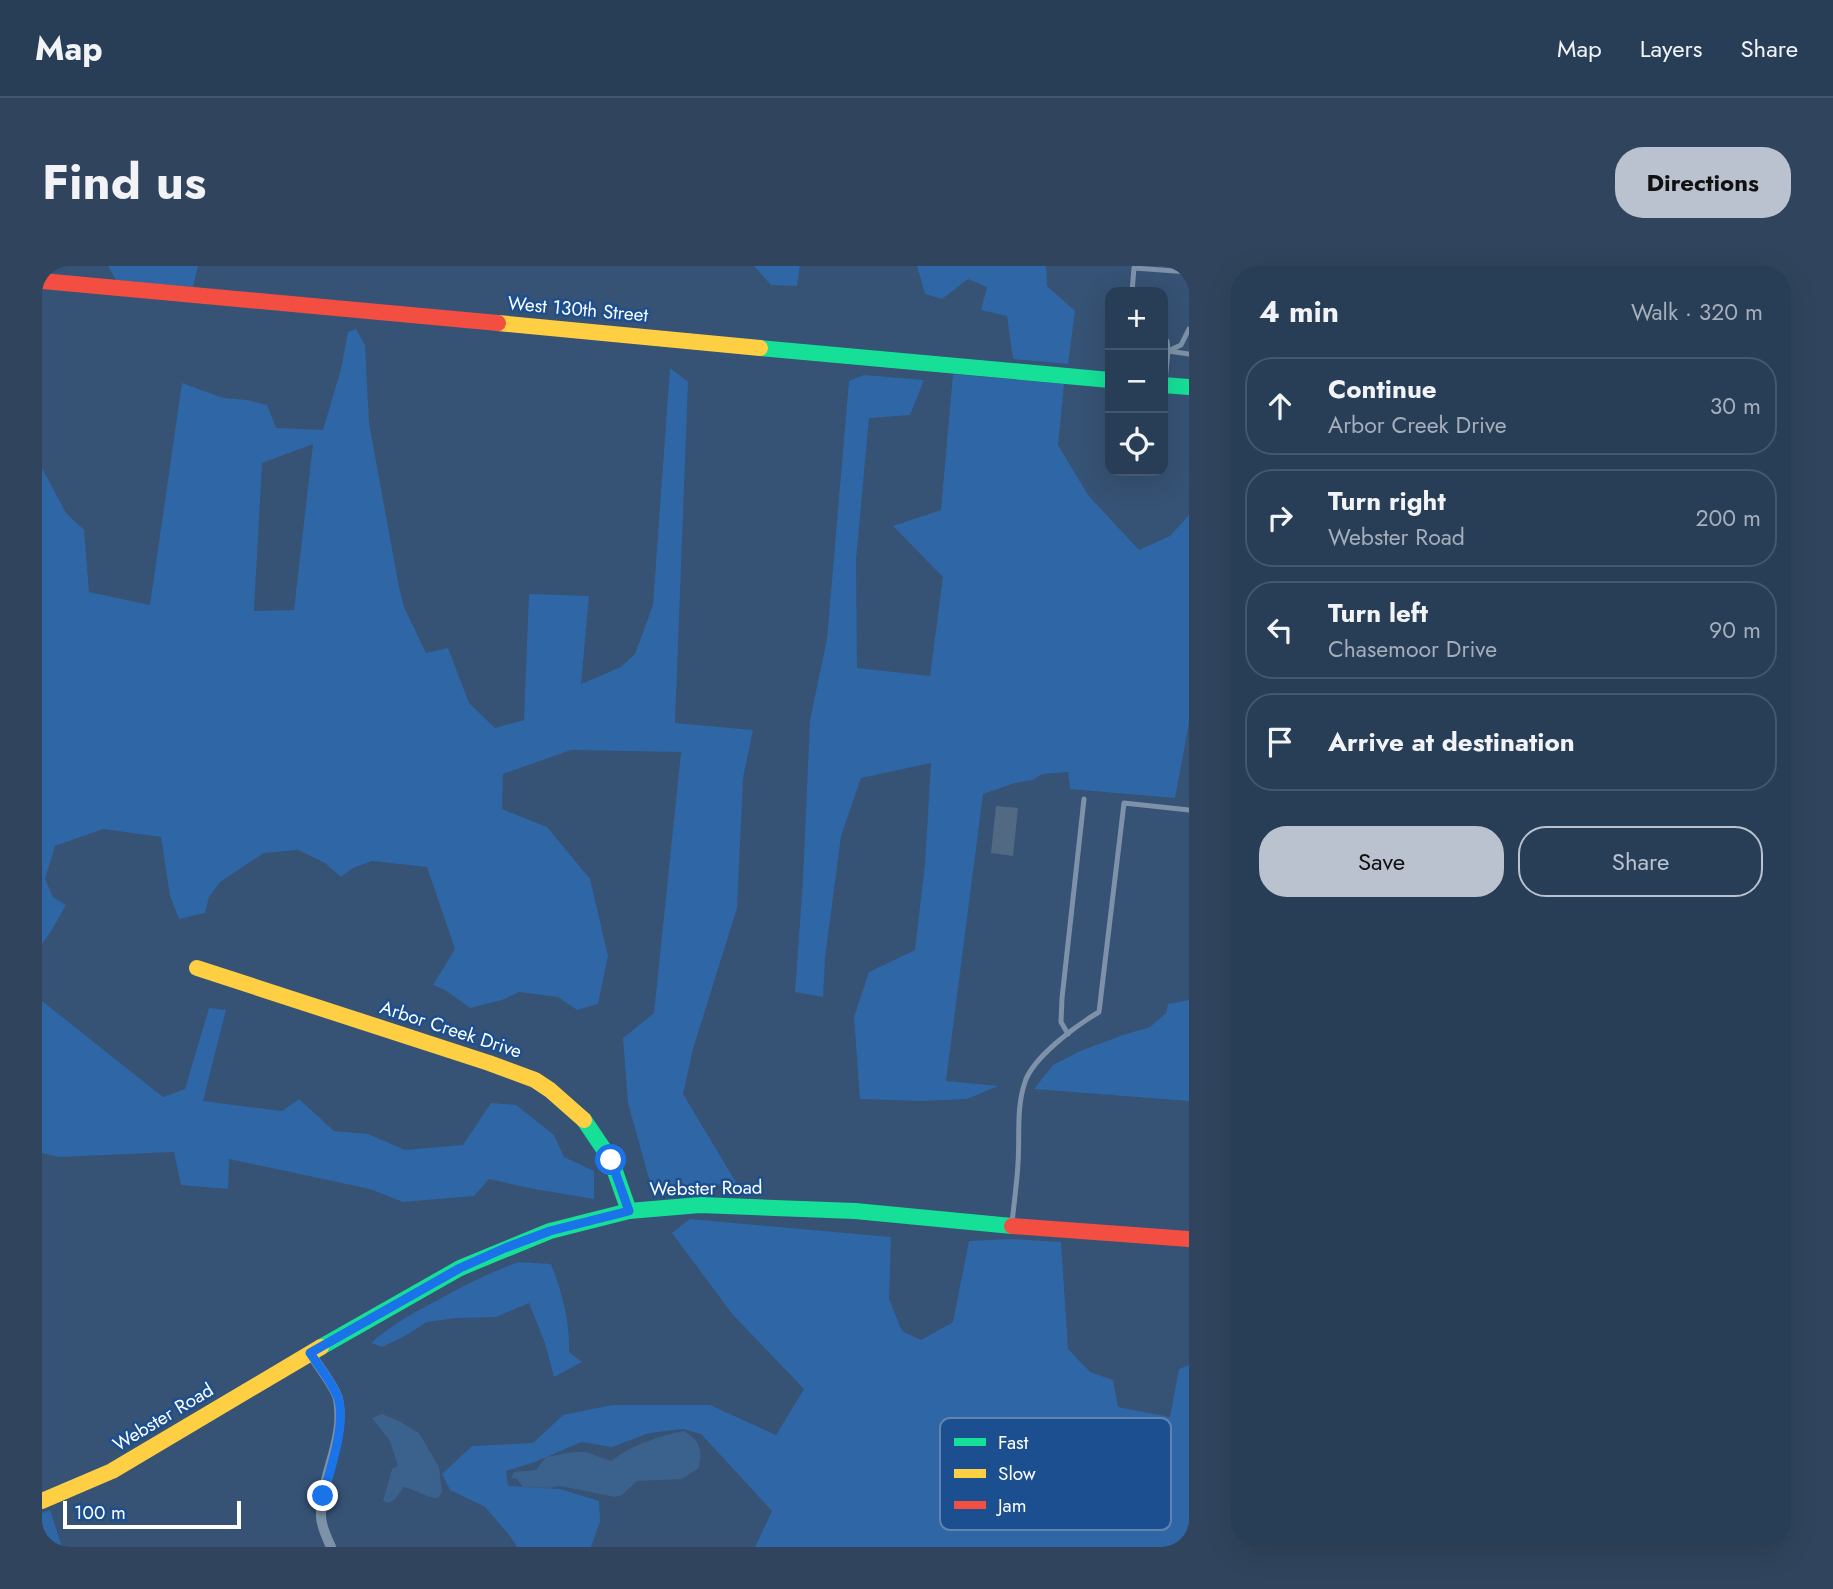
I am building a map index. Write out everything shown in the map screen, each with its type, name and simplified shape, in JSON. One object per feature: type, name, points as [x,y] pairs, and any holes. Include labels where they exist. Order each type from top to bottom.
[{"type":"street","name":"West 130th Street","points":[[42,281],[1105,380]]},
{"type":"street","points":[[1168,385],[1189,387]]},
{"type":"street","name":"Arbor Creek Drive","points":[[197,968],[535,1080],[585,1121],[611,1160],[629,1211]]},
{"type":"street","name":"Webster Road","points":[[42,1501],[113,1471],[310,1353],[460,1268],[550,1231],[629,1211],[700,1205],[829,1210],[1189,1239]]},
{"type":"street","points":[[310,1353],[338,1396],[340,1421],[323,1496],[321,1519],[331,1547]]},
{"type":"lane","points":[[1132,287],[1134,268],[1189,272]]},
{"type":"lane","points":[[1168,351],[1181,345],[1189,329]]},
{"type":"lane","points":[[1168,351],[1189,354]]},
{"type":"lane","points":[[1068,1034],[1061,1022],[1062,998],[1084,799]]},
{"type":"lane","points":[[1012,1226],[1019,1114],[1025,1081],[1036,1062],[1082,1022],[1099,1012],[1124,803],[1189,810]]},
{"type":"shaded area","points":[[108,266],[198,266],[193,287],[116,280]]},
{"type":"shaded area","points":[[754,266],[800,266],[797,286],[771,285]]},
{"type":"shaded area","points":[[917,266],[1046,266],[1047,286],[1075,311],[1068,364],[1013,359],[1007,316],[981,310],[987,287],[968,279],[942,299],[925,294]]},
{"type":"shaded area","points":[[356,329],[365,345],[369,423],[404,607],[426,653],[448,648],[469,703],[495,728],[524,720],[529,594],[589,596],[581,684],[621,667],[635,654],[653,605],[670,368],[688,382],[675,723],[753,730],[743,778],[737,908],[693,1049],[683,1094],[737,1184],[651,1186],[628,1103],[623,1038],[654,1013],[681,752],[571,750],[503,774],[502,809],[547,827],[590,879],[608,956],[598,1004],[577,1010],[558,997],[519,992],[502,1000],[470,1008],[433,985],[455,949],[427,867],[372,861],[353,868],[341,877],[325,863],[298,850],[264,853],[220,882],[209,897],[205,913],[179,919],[170,896],[161,837],[103,829],[55,846],[45,879],[53,897],[66,905],[42,944],[42,468],[66,513],[84,530],[89,592],[150,605],[182,383],[223,398],[267,405],[276,428],[323,430],[341,369],[348,332]],"holes":[[[313,444],[294,610],[254,611],[262,463]]]},
{"type":"shaded area","points":[[953,374],[1064,384],[1058,445],[1088,495],[1139,550],[1170,536],[1189,515],[1189,723],[1175,798],[1070,789],[1068,772],[1042,774],[1033,780],[983,794],[946,1081],[998,1086],[967,1099],[860,1099],[854,1017],[869,972],[915,950],[925,864],[931,763],[861,778],[841,836],[825,958],[823,997],[795,992],[810,720],[827,639],[849,381],[864,375],[924,380],[910,415],[869,418],[856,560],[857,668],[930,676],[943,577],[893,526],[941,510]]},
{"type":"shaded area","points":[[1189,1000],[1189,1101],[1034,1089],[1053,1065],[1080,1051],[1150,1027],[1166,1013],[1168,1004]]},
{"type":"shaded area","points":[[42,1001],[163,1097],[185,1089],[209,1008],[226,1010],[203,1101],[282,1111],[299,1099],[334,1131],[368,1134],[405,1150],[463,1145],[491,1103],[516,1105],[554,1135],[564,1157],[594,1171],[594,1199],[489,1179],[474,1196],[403,1202],[370,1189],[229,1159],[228,1189],[181,1185],[174,1152],[59,1157],[42,1153]]},
{"type":"shaded area","points":[[690,1219],[891,1237],[889,1299],[902,1331],[921,1340],[953,1322],[969,1241],[1011,1239],[1061,1242],[1068,1349],[1090,1372],[1113,1380],[1118,1407],[1170,1417],[1179,1369],[1189,1365],[1189,1547],[755,1547],[772,1511],[701,1434],[683,1429],[649,1433],[612,1447],[581,1442],[506,1471],[508,1486],[560,1489],[599,1501],[600,1522],[591,1547],[517,1547],[485,1507],[450,1490],[442,1474],[472,1446],[533,1443],[563,1415],[612,1405],[710,1405],[776,1435],[804,1389],[733,1315],[672,1233]]},
{"type":"shaded area","points":[[519,1262],[551,1264],[565,1307],[569,1352],[582,1362],[554,1377],[545,1343],[529,1303],[496,1317],[427,1322],[382,1347],[371,1343],[426,1306]]},
{"type":"shaded area","points":[[382,1414],[419,1433],[439,1467],[442,1492],[438,1498],[404,1487],[389,1503],[383,1501],[392,1469],[398,1466],[390,1441],[372,1418]]},
{"type":"shaded area","points":[[684,1431],[697,1442],[700,1455],[699,1468],[682,1479],[637,1481],[622,1495],[615,1497],[561,1486],[523,1487],[517,1479],[511,1478],[514,1472],[536,1470],[546,1457],[586,1452],[611,1461],[646,1442]]},
{"type":"shaded area","points":[[50,1510],[62,1547],[42,1547],[42,1513]]},
{"type":"building","points":[[996,806],[1018,808],[1013,856],[991,853]]},
{"type":"traffic: fast","points":[[760,348],[1105,380]]},
{"type":"traffic: fast","points":[[1168,385],[1189,387]]},
{"type":"traffic: fast","points":[[584,1120],[611,1160],[629,1211]]},
{"type":"traffic: fast","points":[[321,1347],[460,1268],[550,1231],[629,1211],[700,1205],[855,1211],[1012,1226]]},
{"type":"traffic: slow","points":[[498,323],[760,348]]},
{"type":"traffic: slow","points":[[197,968],[535,1080],[584,1120]]},
{"type":"traffic: slow","points":[[42,1501],[112,1471],[321,1347]]},
{"type":"traffic: jam","points":[[42,281],[498,323]]},
{"type":"traffic: jam","points":[[1012,1226],[1189,1239]]},
{"type":"route","points":[[323,1496],[340,1421],[338,1396],[310,1353],[460,1268],[550,1231],[629,1211],[611,1160]]}]
